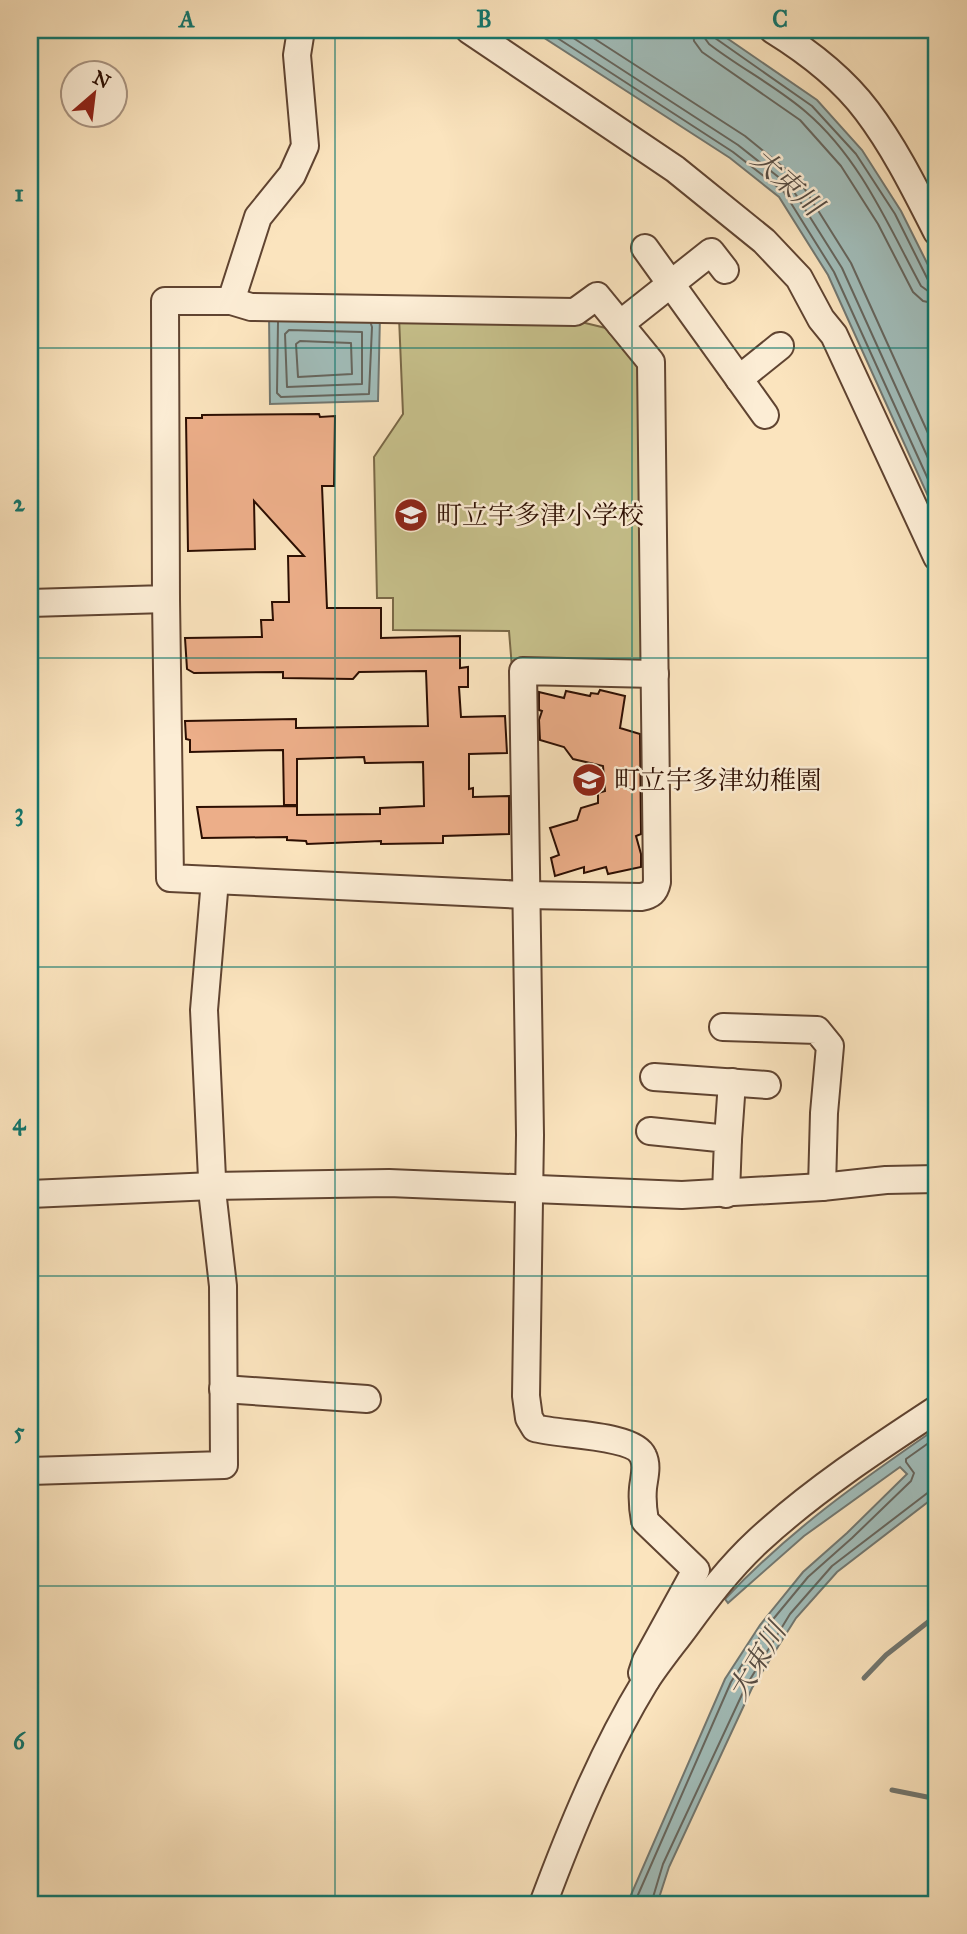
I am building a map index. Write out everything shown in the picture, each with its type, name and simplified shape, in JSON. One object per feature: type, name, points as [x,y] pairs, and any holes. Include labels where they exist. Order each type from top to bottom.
[{"type":"street","points":[[232,301],[258,217],[292,175],[305,146],[297,55],[301,30]]},
{"type":"street","points":[[469,30],[675,169],[764,241],[799,278],[821,318],[834,335],[937,557]]},
{"type":"street","points":[[794,34],[866,110],[895,154],[937,232]]},
{"type":"street","points":[[645,248],[765,415]]},
{"type":"street","points":[[620,324],[711,252],[724,270]]},
{"type":"street","points":[[597,296],[620,324],[651,362],[655,889],[650,895],[641,897],[526,895],[170,878],[165,300],[232,301],[251,307],[575,312],[597,296]]},
{"type":"street","points":[[739,379],[780,346]]},
{"type":"street","points":[[30,603],[166,599]]},
{"type":"street","points":[[646,1680],[642,1673],[646,1661],[696,1570],[645,1521],[643,1454],[635,1447],[595,1436],[535,1428],[529,1418],[526,1396],[530,1189],[523,671],[655,674]]},
{"type":"street","points":[[30,1471],[224,1465],[223,1286],[213,1186],[204,1010],[215,880]]},
{"type":"street","points":[[723,1027],[817,1030],[830,1046],[824,1113],[822,1187]]},
{"type":"street","points":[[654,1077],[767,1085]]},
{"type":"street","points":[[726,1194],[732,1082]]},
{"type":"street","points":[[650,1131],[728,1139]]},
{"type":"street","points":[[30,1194],[213,1186],[389,1183],[682,1195],[822,1187],[886,1180],[937,1179]]},
{"type":"street","points":[[223,1389],[367,1399]]},
{"type":"street","points":[[543,1904],[592,1785],[623,1721],[646,1680],[715,1586],[757,1542],[790,1513],[889,1440],[937,1409]]},
{"type":"shaded area","points":[[399,317],[577,321],[618,331],[642,363],[648,666],[512,668],[509,631],[393,630],[393,598],[377,598],[374,457],[403,414]]},
{"type":"water","name":"大束川","points":[[532,30],[715,30],[817,100],[862,150],[901,211],[937,283],[937,516],[828,275],[779,197],[730,158]]},
{"type":"water","points":[[269,314],[380,316],[378,401],[270,404]]},
{"type":"water","name":"大束川","points":[[937,1428],[937,1495],[837,1572],[796,1618],[752,1688],[669,1867],[657,1904],[627,1904],[725,1679],[760,1625],[803,1572],[907,1474],[900,1467],[804,1536],[728,1603],[725,1599],[800,1529],[853,1487]]},
{"type":"building","points":[[319,414],[320,417],[335,416],[334,486],[322,486],[327,608],[381,608],[381,638],[460,636],[460,668],[468,667],[468,687],[459,687],[461,717],[505,716],[507,753],[469,754],[469,789],[473,788],[473,797],[509,796],[509,834],[443,836],[443,843],[381,844],[381,841],[307,844],[306,841],[287,840],[287,837],[202,838],[197,807],[297,806],[297,815],[380,814],[380,808],[424,806],[423,762],[365,763],[364,757],[297,759],[297,805],[284,805],[283,750],[190,752],[190,740],[186,739],[185,721],[296,719],[296,728],[428,726],[426,671],[359,672],[353,679],[283,678],[283,672],[194,673],[187,669],[185,638],[262,637],[261,620],[273,620],[272,602],[289,602],[288,556],[304,556],[254,501],[255,549],[188,551],[186,418],[202,418],[202,415]]},
{"type":"building","points":[[600,690],[625,696],[620,728],[640,734],[641,834],[636,836],[641,867],[608,874],[606,867],[584,873],[584,867],[555,876],[551,858],[559,855],[550,828],[577,820],[581,808],[598,803],[598,793],[605,791],[603,766],[573,759],[564,747],[540,740],[539,720],[542,711],[539,710],[539,692],[564,698],[566,691],[590,696],[591,693],[598,694]]},
{"type":"waterway","points":[[864,1678],[886,1655],[937,1615]]},
{"type":"waterway","points":[[892,1790],[937,1799]]},
{"type":"place","name":"町立宇多津小学校","points":[[411,515]]},
{"type":"place","name":"町立宇多津幼稚園","points":[[589,780]]}]
